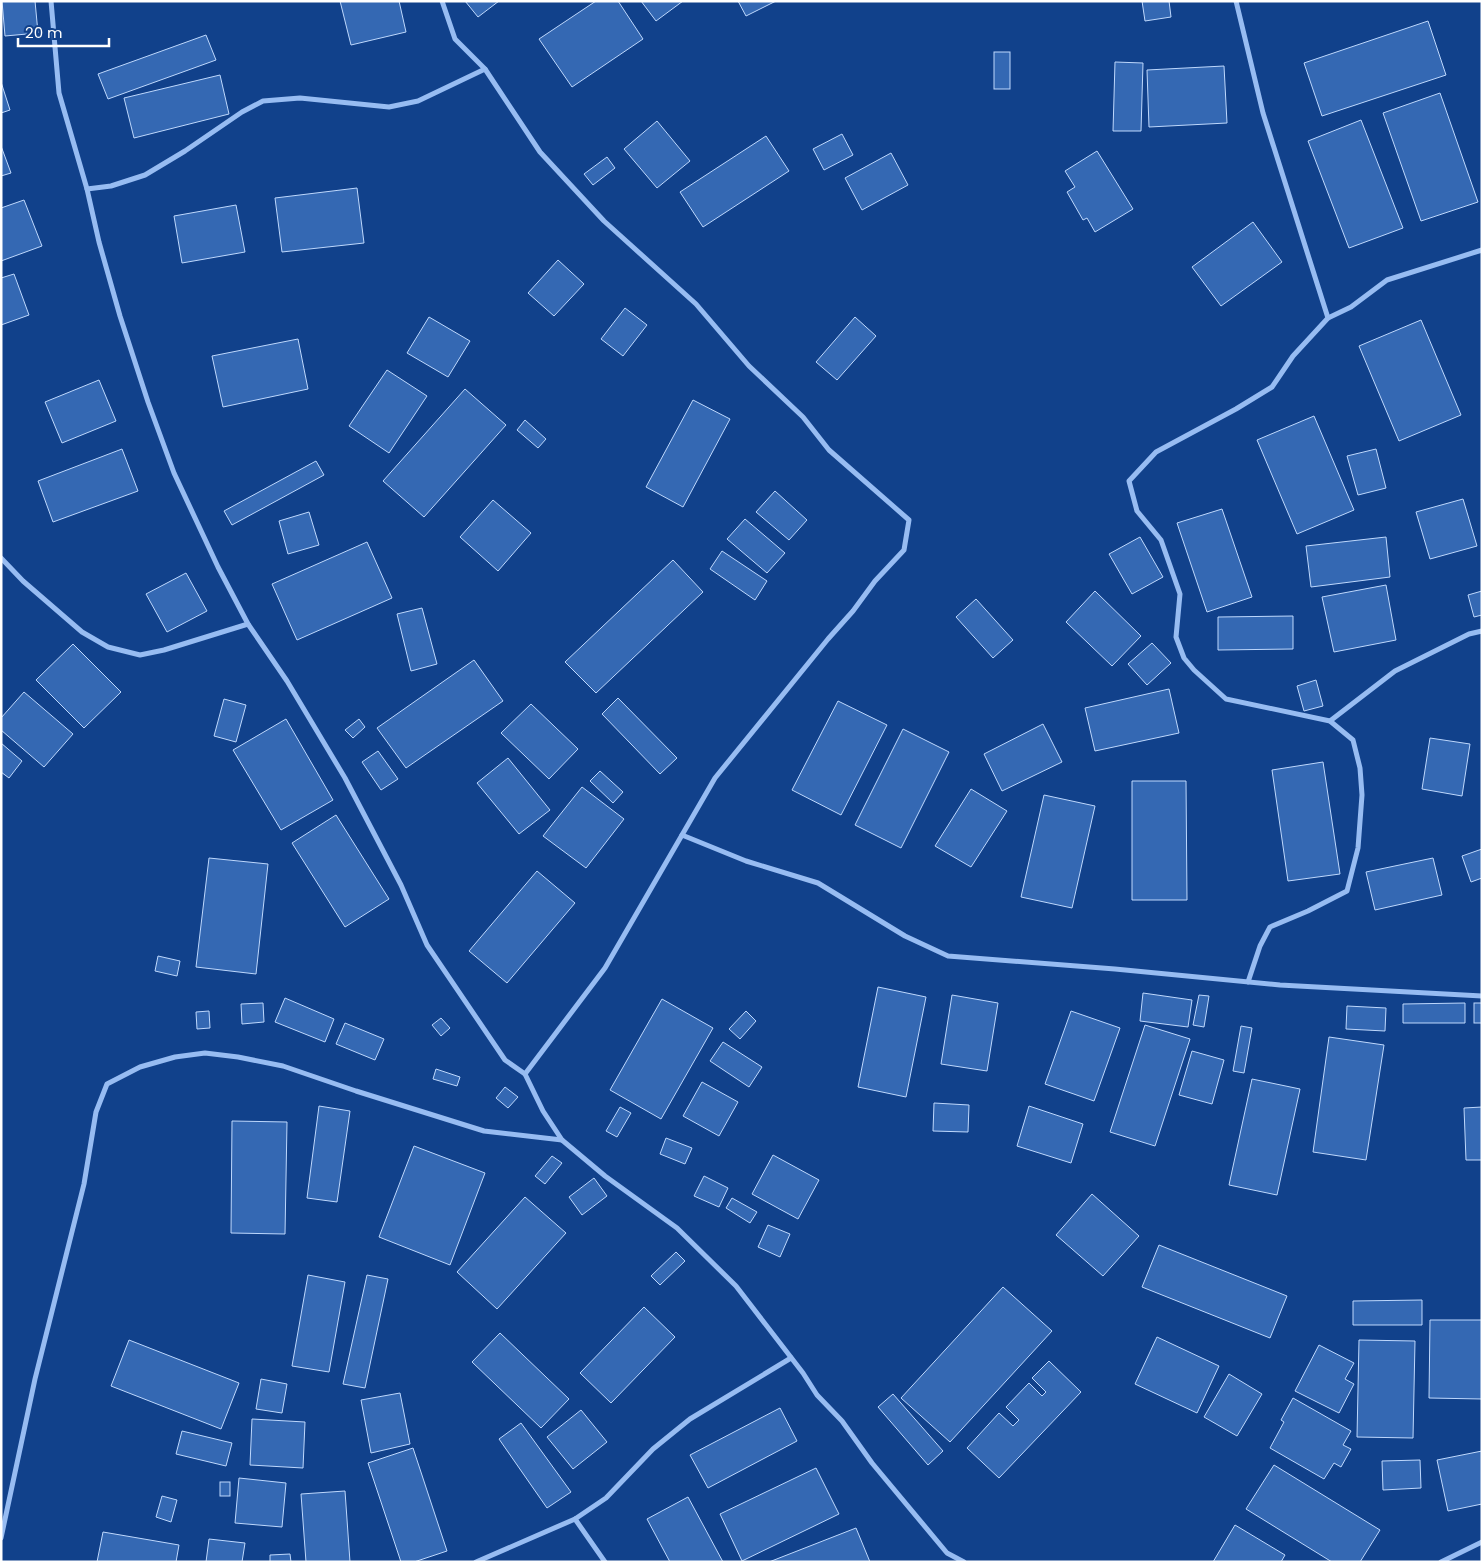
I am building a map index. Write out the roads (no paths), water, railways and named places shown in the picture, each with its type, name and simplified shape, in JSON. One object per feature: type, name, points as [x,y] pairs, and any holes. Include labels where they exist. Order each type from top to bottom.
[{"type":"street","points":[[51,1],[59,93],[87,189],[99,242],[120,316],[174,473],[248,624],[287,681],[346,778],[401,885],[427,945],[505,1060],[525,1074],[543,1111],[562,1140],[605,1176],[677,1228],[736,1286],[817,1395],[842,1421],[872,1463],[947,1552],[964,1562]]},
{"type":"street","points":[[442,1],[455,39],[486,69],[540,152],[604,221],[696,304],[749,366],[804,417],[829,450],[909,520],[904,550],[874,581],[853,611],[715,778],[605,968],[525,1074]]},
{"type":"street","points":[[1236,1],[1263,113],[1328,318]]},
{"type":"street","points":[[87,189],[111,186],[145,175],[185,151],[242,112],[263,101],[300,98],[389,107],[418,101],[486,69]]},
{"type":"street","points":[[1248,982],[1260,946],[1270,927],[1308,911],[1347,891],[1358,848],[1362,795],[1360,768],[1353,740],[1330,721],[1226,700],[1184,658],[1176,637],[1180,594],[1161,540],[1137,511],[1129,481],[1156,452],[1236,409],[1272,387],[1293,356],[1328,318],[1351,307],[1387,280],[1482,250]]},
{"type":"street","points":[[1,558],[23,581],[82,632],[108,647],[140,655],[164,650],[248,624]]},
{"type":"street","points":[[1330,721],[1395,670],[1470,634],[1482,631]]},
{"type":"street","points":[[682,835],[746,861],[818,883],[905,936],[948,956],[1248,982],[1440,995],[1482,996]]},
{"type":"street","points":[[1,1538],[35,1379],[84,1184],[96,1112],[107,1084],[140,1067],[174,1057],[205,1053],[238,1057],[283,1066],[484,1131],[562,1140]]},
{"type":"street","points":[[476,1562],[575,1518],[606,1498],[653,1450],[690,1418],[791,1358]]},
{"type":"street","points":[[575,1518],[605,1562]]},
{"type":"street","points":[[1441,1562],[1482,1542]]}]
